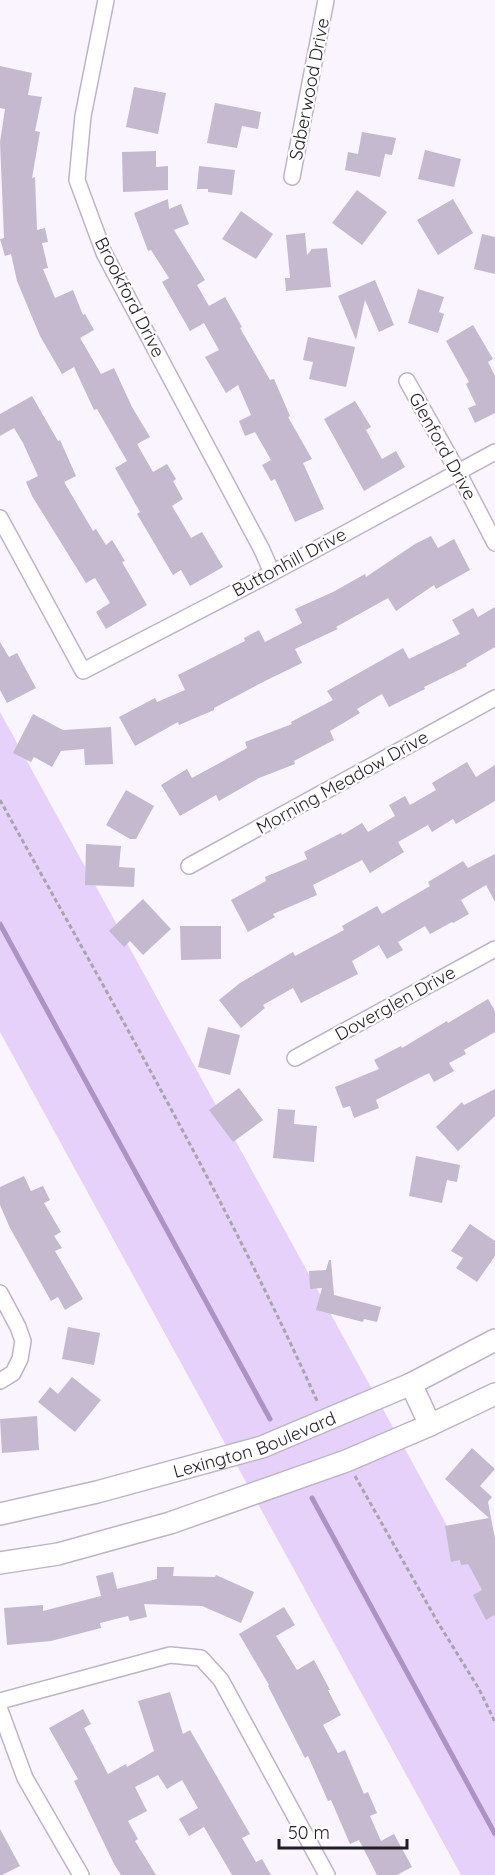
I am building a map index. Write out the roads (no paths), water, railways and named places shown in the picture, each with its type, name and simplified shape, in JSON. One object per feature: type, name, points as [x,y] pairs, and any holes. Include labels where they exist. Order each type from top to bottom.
[{"type":"street","name":"Brookford Drive","points":[[106,0],[83,116],[77,180],[104,253],[162,358],[272,573]]},
{"type":"street","name":"Saberwood Drive","points":[[292,177],[326,0]]},
{"type":"street","name":"Glenford Drive","points":[[407,381],[495,543]]},
{"type":"street","name":"Buttonhill Drive","points":[[0,519],[83,671],[272,573],[495,452]]},
{"type":"street","name":"Morning Meadow Drive","points":[[189,866],[495,698]]},
{"type":"street","name":"Doverglen Drive","points":[[295,1058],[495,949]]},
{"type":"street","points":[[0,1293],[23,1341],[20,1359],[13,1373],[0,1381]]},
{"type":"street","name":"Lexington Boulevard","points":[[0,1514],[97,1492],[262,1447],[411,1384],[495,1340]]},
{"type":"street","points":[[411,1384],[430,1425]]},
{"type":"street","points":[[0,1563],[58,1554],[170,1523],[346,1461],[495,1394]]},
{"type":"street","points":[[0,1701],[170,1655],[201,1658],[224,1686],[327,1875]]},
{"type":"street","points":[[0,1710],[26,1778],[81,1875]]},
{"type":"waterway","points":[[0,924],[270,1419]]},
{"type":"waterway","points":[[312,1498],[495,1834]]}]
